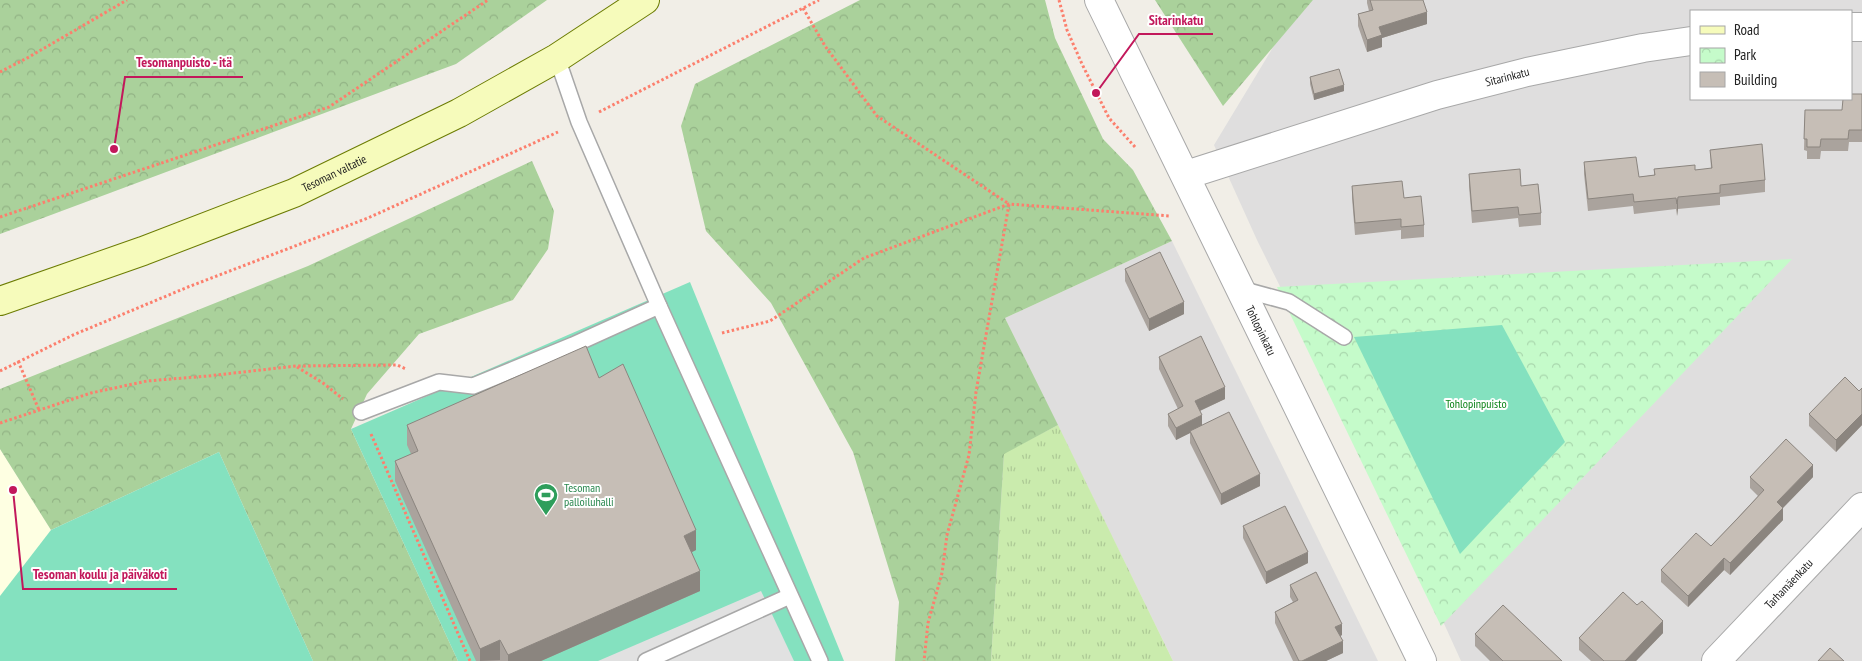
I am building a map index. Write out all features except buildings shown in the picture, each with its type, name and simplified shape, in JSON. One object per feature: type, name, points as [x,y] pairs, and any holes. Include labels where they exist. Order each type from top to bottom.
[{"type":"main road","name":"Tesoman valtatie","points":[[0,301],[143,251],[294,193],[459,113],[557,58],[645,0]]},
{"type":"street","name":"Tohlopinkatu","points":[[1100,0],[1422,661]]},
{"type":"street","name":"Sitarinkatu","points":[[1186,175],[1437,95],[1528,72],[1643,48],[1690,41]]},
{"type":"street","name":"Tarhamäenkatu","points":[[1716,661],[1862,507]]},
{"type":"lane","points":[[557,58],[579,122],[659,306],[820,661]]},
{"type":"lane","points":[[1242,290],[1289,302],[1344,337]]},
{"type":"lane","points":[[362,412],[439,382],[473,386],[573,345],[659,306]]},
{"type":"lane","points":[[646,661],[790,596]]},
{"type":"path","points":[[0,72],[126,0]]},
{"type":"path","points":[[0,216],[329,107],[488,0]]},
{"type":"path","points":[[0,371],[73,335],[188,287],[368,218],[545,139],[819,0]]},
{"type":"path","points":[[803,8],[825,46],[877,116],[1009,204]]},
{"type":"path","points":[[924,661],[928,623],[942,573],[947,535],[969,455],[976,392],[1009,204]]},
{"type":"path","points":[[722,333],[770,321],[864,258],[1009,204],[1174,216]]},
{"type":"path","points":[[18,361],[39,410]]},
{"type":"path","points":[[0,423],[91,393],[147,381],[296,366],[396,365],[439,382]]},
{"type":"path","points":[[296,366],[362,412],[470,661]]},
{"type":"shaded area","points":[[1313,0],[1862,0],[1862,661],[1461,661],[1406,540],[1257,240],[1214,145],[1275,44]]},
{"type":"shaded area","points":[[1172,241],[1378,661],[1173,661],[1005,318]]},
{"type":"shaded area","points":[[0,449],[51,530],[0,599]]},
{"type":"shaded area","points":[[761,591],[794,661],[598,661]]},
{"type":"green space","points":[[0,0],[547,0],[456,64],[0,234]]},
{"type":"green space","points":[[860,0],[1045,0],[1055,38],[1103,139],[1133,170],[1172,241],[1005,318],[1058,425],[1004,454],[991,661],[895,661],[899,602],[853,452],[771,303],[706,231],[681,126],[695,84]]},
{"type":"green space","points":[[1155,0],[1313,0],[1223,106]]},
{"type":"green space","points":[[532,161],[554,211],[548,249],[513,300],[419,334],[367,394],[351,429],[458,661],[313,661],[219,452],[51,530],[0,449],[0,389],[308,266]]},
{"type":"green space","name":"Tohlopinpuisto","points":[[1792,259],[1441,626],[1277,287]]},
{"type":"green space","points":[[690,282],[844,661],[458,661],[351,429]]},
{"type":"green space","points":[[1502,325],[1565,442],[1460,554],[1354,337]]},
{"type":"green space","points":[[1058,425],[1173,661],[991,661],[1004,453]]},
{"type":"green space","points":[[219,452],[313,661],[0,661],[0,596],[51,530]]},
{"type":"place","name":"Sitarinkatu","points":[[1096,93]]},
{"type":"place","name":"Tesomanpuisto - itä","points":[[114,149]]},
{"type":"place","name":"Tesoman koulu ja päiväkoti","points":[[13,490]]},
{"type":"place","name":"Tesoman palloiluhalli","points":[[546,516]]}]
